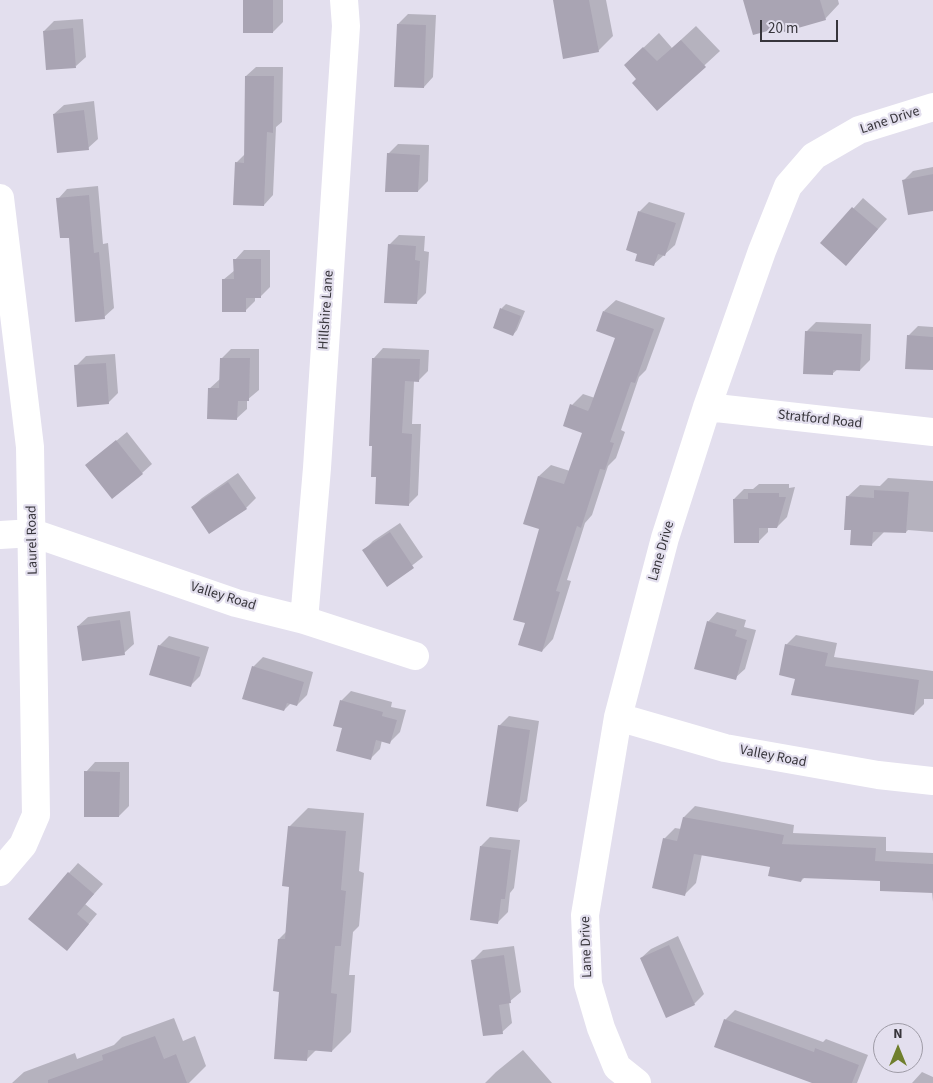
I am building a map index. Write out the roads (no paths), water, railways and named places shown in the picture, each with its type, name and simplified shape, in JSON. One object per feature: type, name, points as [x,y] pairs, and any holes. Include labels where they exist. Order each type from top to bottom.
[{"type":"street","name":"Hillshire Lane","points":[[304,620],[317,468],[346,26],[344,0]]},
{"type":"street","name":"Lane Drive","points":[[637,1083],[617,1067],[601,1028],[588,984],[585,915],[618,717],[665,538],[707,408],[762,251],[788,186],[814,156],[859,130],[933,108]]},
{"type":"street","name":"Laurel Road","points":[[0,198],[30,446],[33,533],[36,815],[24,846],[0,872]]},
{"type":"street","name":"Stratford Road","points":[[707,408],[933,432]]},
{"type":"street","name":"Valley Road","points":[[33,533],[236,603],[304,620],[415,656]]},
{"type":"street","points":[[0,534],[33,533]]},
{"type":"street","name":"Valley Road","points":[[618,717],[725,748],[878,775],[933,781]]}]
